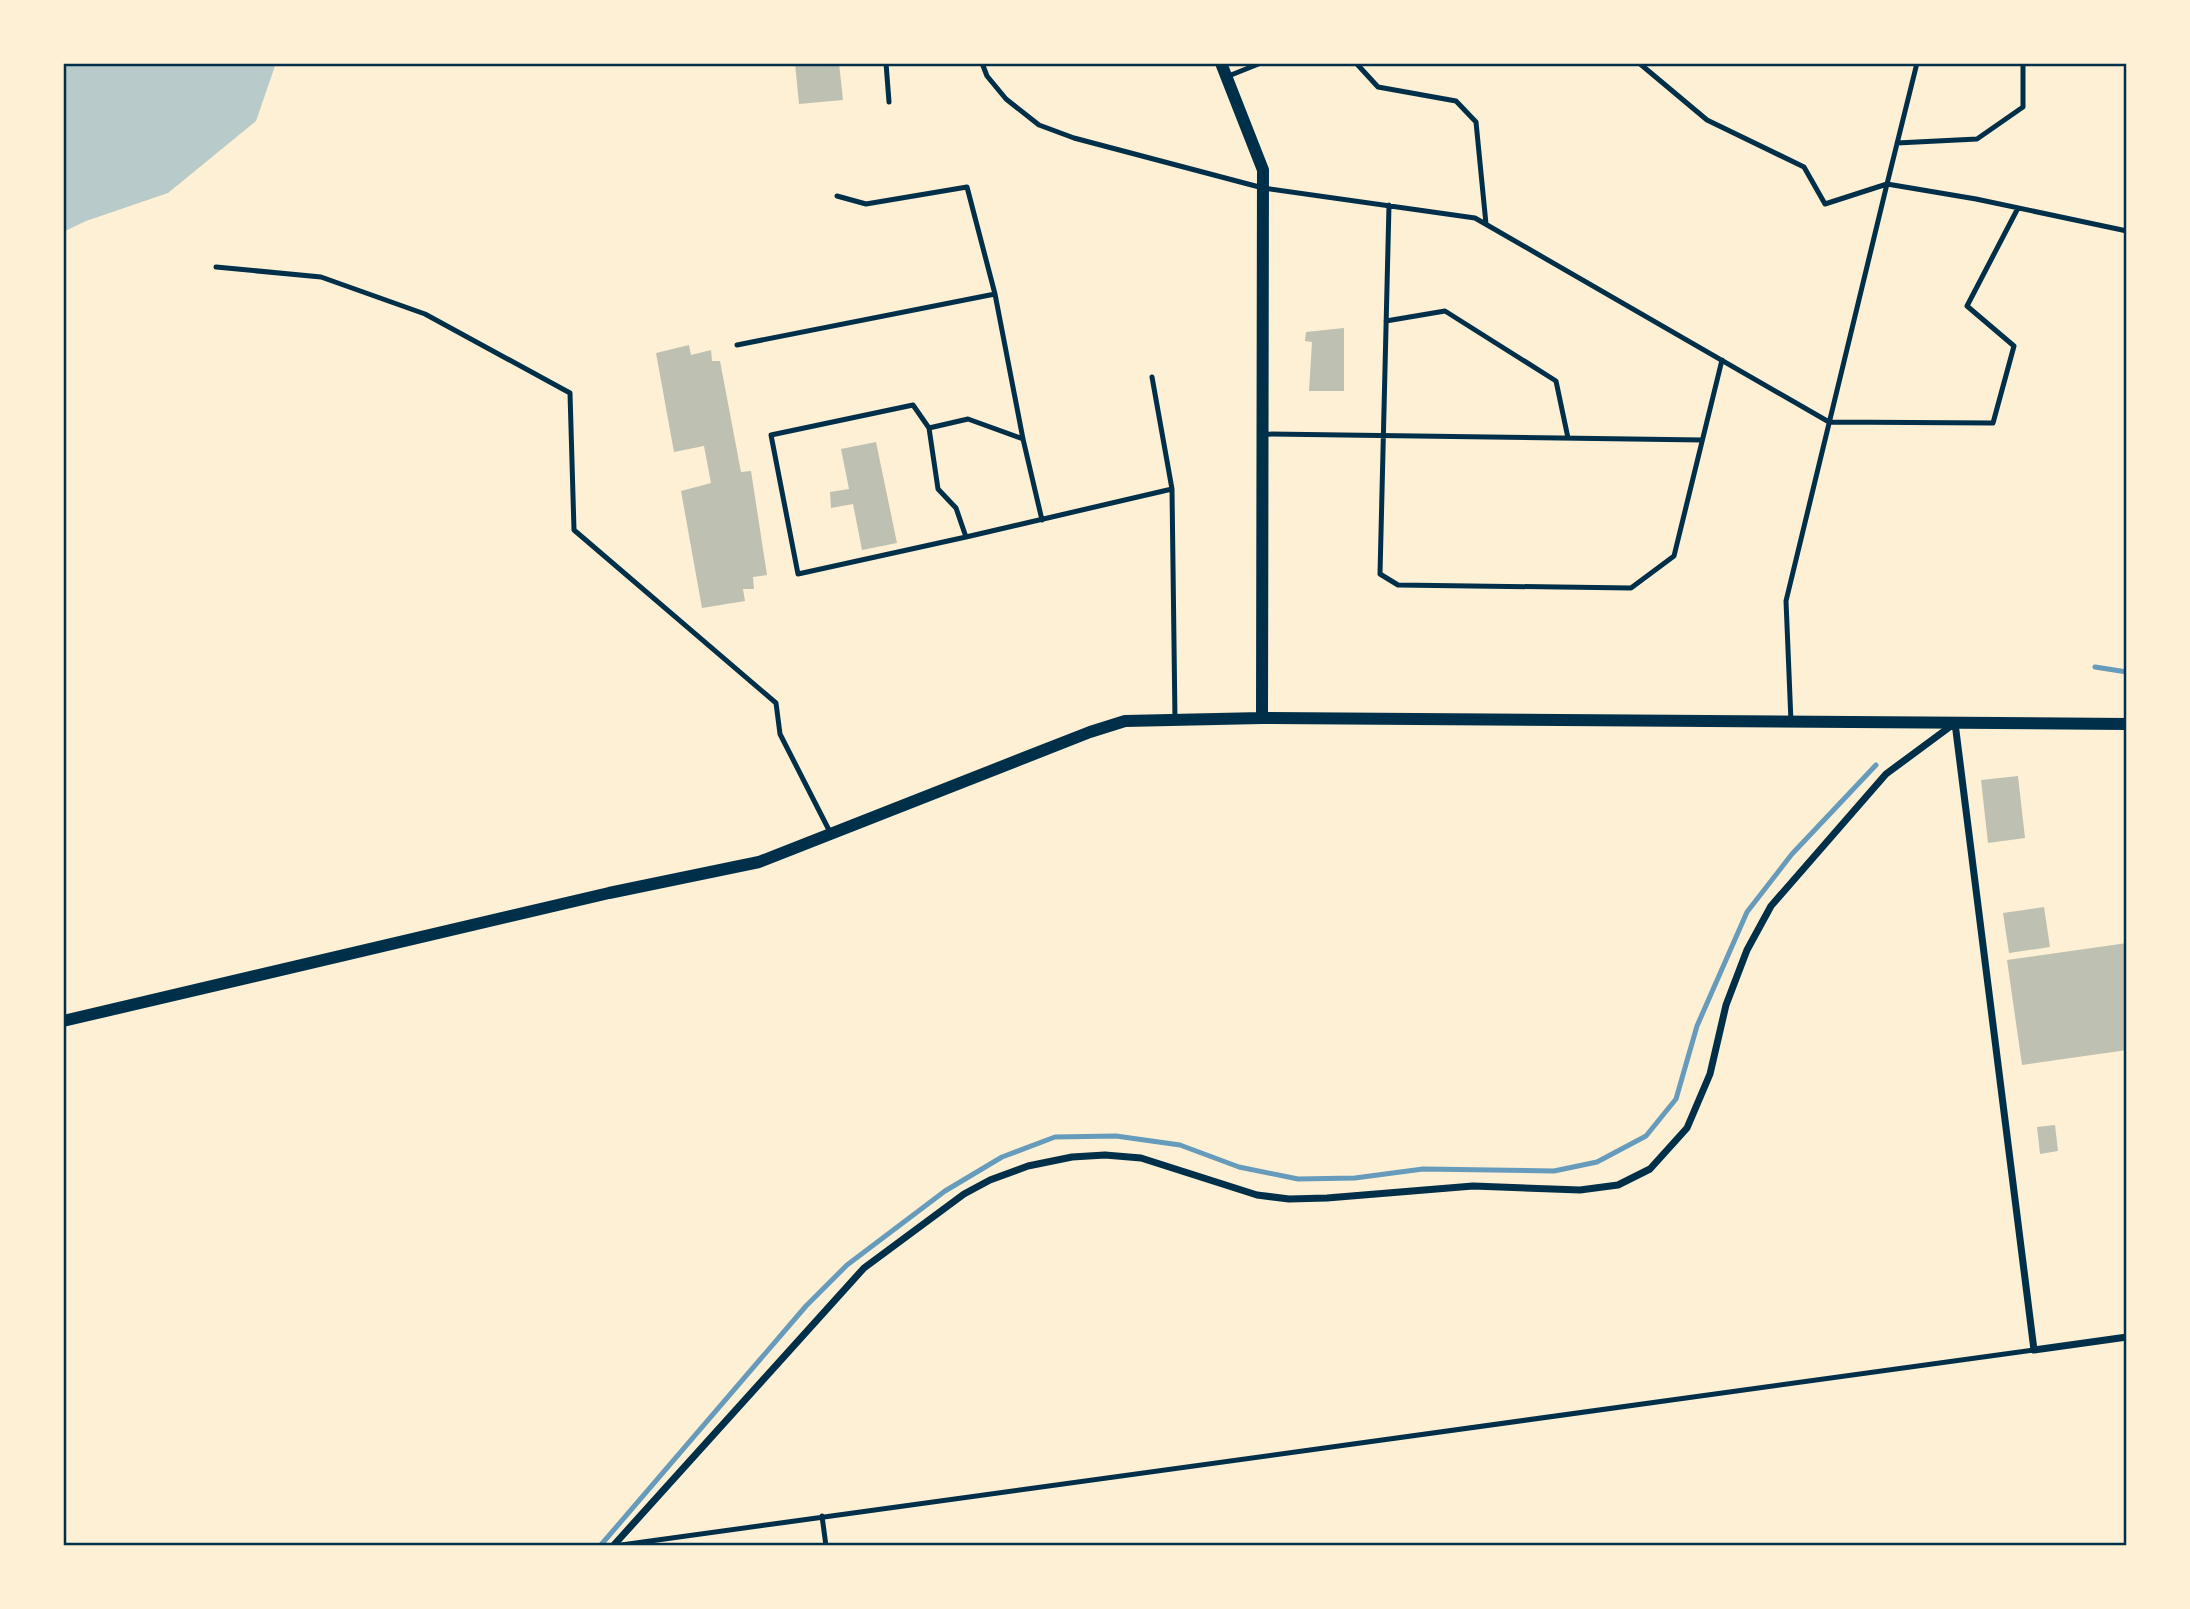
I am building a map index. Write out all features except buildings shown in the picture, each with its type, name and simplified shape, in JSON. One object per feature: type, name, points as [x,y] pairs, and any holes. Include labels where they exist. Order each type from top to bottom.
[{"type":"street","points":[[1221,63],[1263,170],[1262,718]]},
{"type":"street","points":[[63,1021],[609,893],[759,862],[1090,732],[1125,721],[1262,718],[2127,724]]},
{"type":"street","points":[[1955,723],[2034,1350],[2127,1337]]},
{"type":"street","points":[[614,1546],[864,1268],[964,1194],[990,1180],[1028,1166],[1072,1157],[1141,1158],[1257,1195],[1289,1199],[1474,1186],[1580,1190],[1618,1185],[1650,1169],[1687,1129],[1710,1074],[1726,1005],[1747,950],[1771,906],[1886,774],[1955,723]]},
{"type":"lane","points":[[886,63],[889,102]]},
{"type":"lane","points":[[982,63],[988,76],[1006,99],[1039,125],[1073,138],[1263,188],[1475,218],[1829,422],[1993,422],[2014,346],[1967,306],[2018,208]]},
{"type":"lane","points":[[1226,77],[1261,63]]},
{"type":"lane","points":[[1356,63],[1378,87],[1456,101],[1476,122],[1486,224]]},
{"type":"lane","points":[[1639,63],[1707,120],[1804,167],[1825,204],[1887,184],[2127,231]]},
{"type":"lane","points":[[1791,722],[1786,601],[1917,63]]},
{"type":"lane","points":[[1897,144],[1977,139],[2023,107],[2025,63]]},
{"type":"lane","points":[[837,196],[866,204],[967,187],[995,294],[1023,439],[1042,520]]},
{"type":"lane","points":[[1389,205],[1380,574],[1398,584],[1631,588],[1674,556],[1722,360]]},
{"type":"lane","points":[[216,267],[321,277],[425,314],[570,393],[574,530],[776,703],[780,734],[831,834]]},
{"type":"lane","points":[[737,345],[995,294]]},
{"type":"lane","points":[[1386,321],[1445,311],[1556,381],[1568,438]]},
{"type":"lane","points":[[1152,377],[1172,489],[1175,720]]},
{"type":"lane","points":[[966,537],[956,508],[938,489],[929,428],[913,405],[771,435],[798,574],[966,537],[1042,520],[1172,489]]},
{"type":"lane","points":[[929,428],[968,419],[1023,439]]},
{"type":"lane","points":[[1262,434],[1702,440]]},
{"type":"lane","points":[[614,1546],[2034,1350]]},
{"type":"lane","points":[[822,1516],[826,1546]]},
{"type":"shaded area","points":[[63,63],[276,63],[256,121],[168,193],[86,221],[63,232]]},
{"type":"waterway","points":[[2095,667],[2127,672]]},
{"type":"waterway","points":[[600,1546],[806,1306],[847,1265],[945,1191],[1002,1157],[1055,1137],[1116,1136],[1180,1145],[1239,1167],[1298,1179],[1355,1178],[1423,1169],[1554,1171],[1597,1162],[1646,1136],[1676,1099],[1697,1026],[1747,912],[1792,854],[1876,765]]}]
